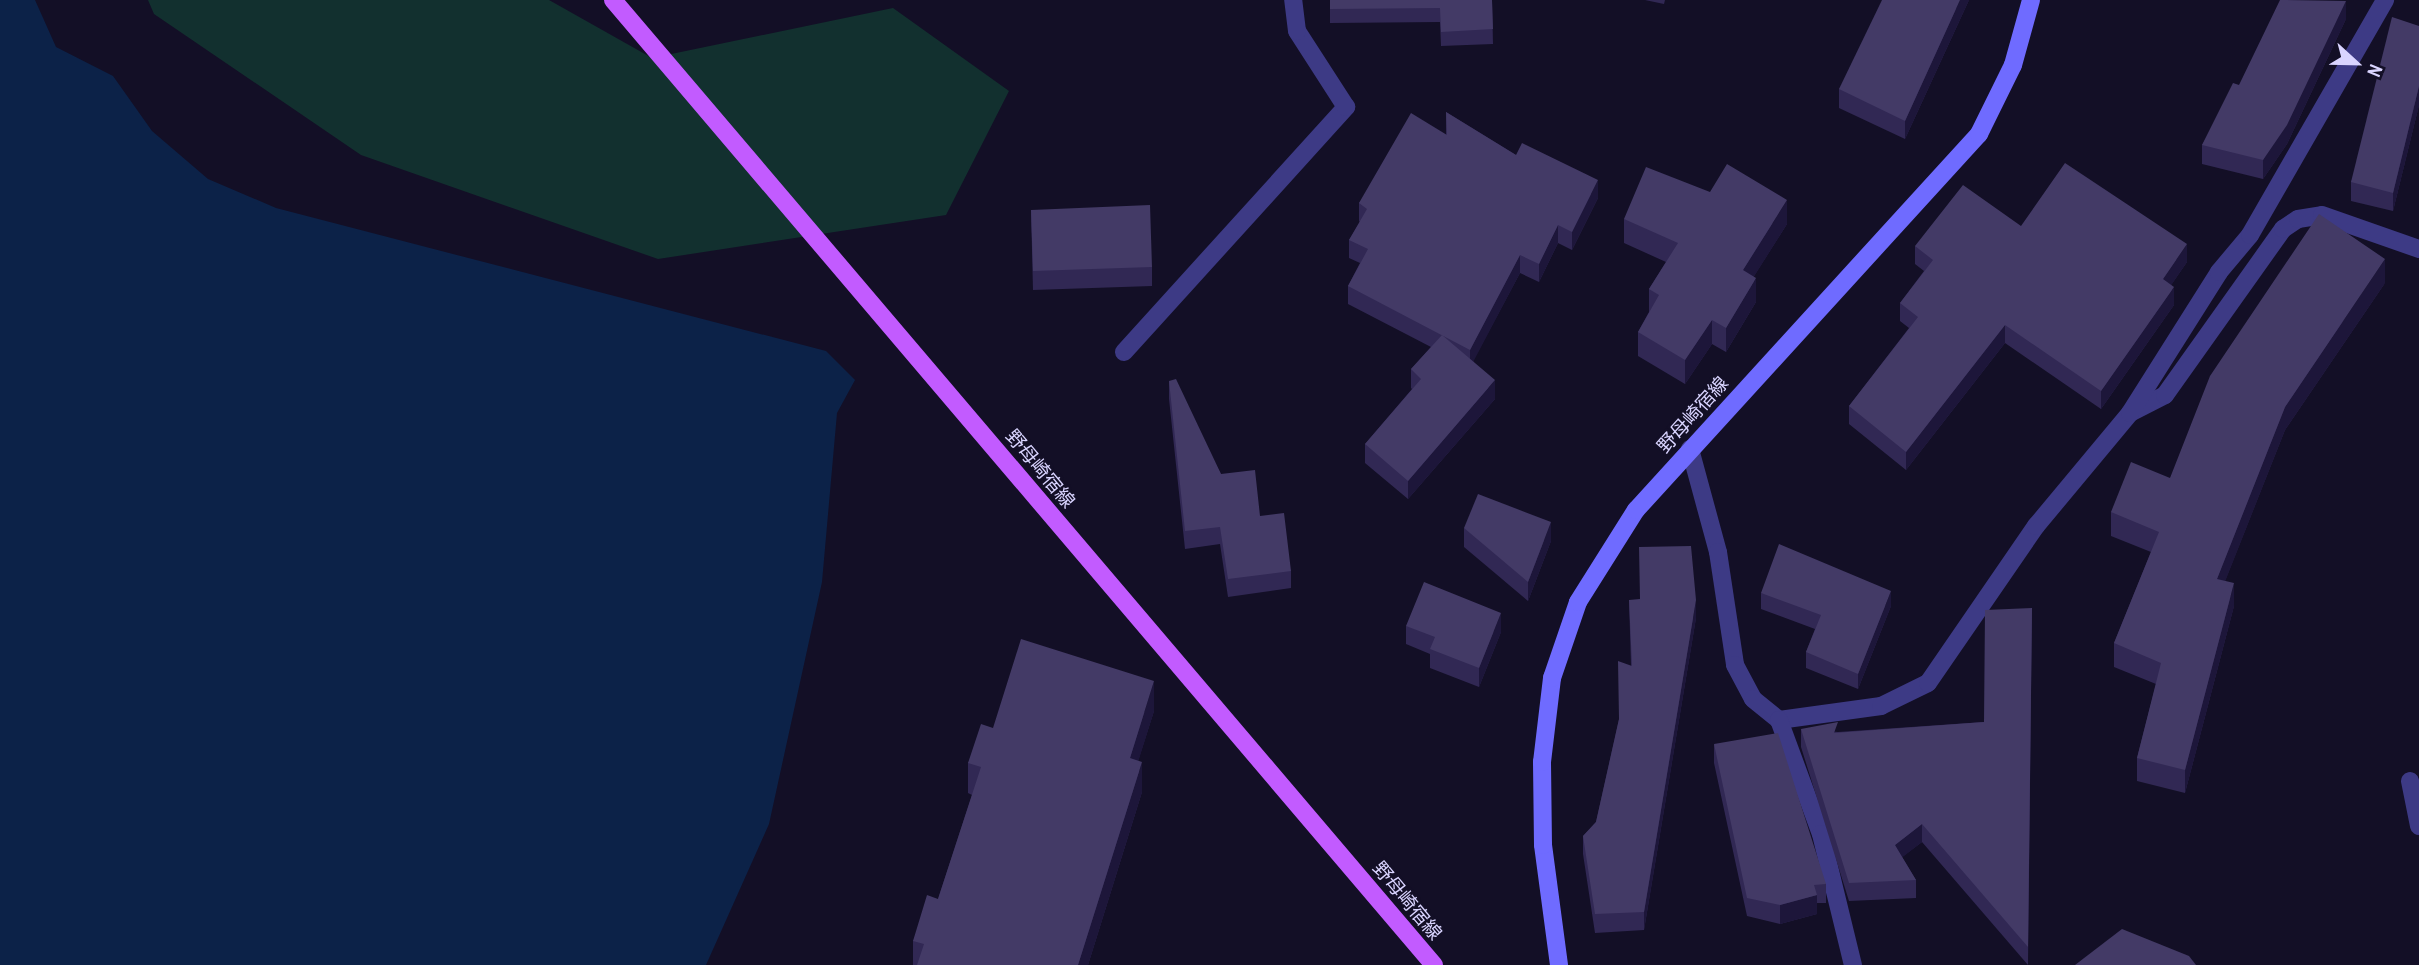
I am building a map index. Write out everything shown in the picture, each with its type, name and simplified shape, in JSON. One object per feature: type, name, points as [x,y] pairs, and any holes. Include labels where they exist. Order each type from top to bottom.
[{"type":"main road","name":"野母崎宿線","points":[[613,0],[1434,965]]},
{"type":"street","points":[[1124,352],[1346,107],[1297,31],[1293,0]]},
{"type":"street","name":"野母崎宿線","points":[[1559,965],[1543,845],[1542,762],[1552,678],[1564,633],[1591,576],[1636,510],[1979,134],[2013,65],[2031,0]]},
{"type":"street","points":[[1779,719],[1881,706],[1928,683],[2036,526],[2130,413],[2219,272],[2250,235],[2385,0]]},
{"type":"street","points":[[2130,413],[2165,395],[2283,229],[2298,219],[2322,215],[2419,249]]},
{"type":"street","points":[[1690,449],[1718,552],[1735,665],[1753,699],[1779,719],[1821,834],[1853,965]]},
{"type":"street","points":[[2410,781],[2419,826]]},
{"type":"green space","points":[[148,0],[549,0],[652,58],[893,8],[1009,91],[946,215],[658,259],[361,155],[154,14]]},
{"type":"water","points":[[0,0],[35,0],[56,47],[113,76],[152,131],[208,179],[276,208],[826,351],[855,380],[837,413],[822,582],[769,824],[706,965],[0,965]]},
{"type":"building","points":[[1330,0],[1492,0],[1493,29],[1441,32],[1440,8],[1330,9]]},
{"type":"building","points":[[1882,0],[1960,0],[1905,121],[1839,89]]},
{"type":"building","points":[[2280,0],[2346,1],[2287,125],[2263,160],[2202,145],[2233,83],[2239,85]]},
{"type":"building","points":[[2392,17],[2419,26],[2419,86],[2393,193],[2351,182]]},
{"type":"building","points":[[1446,112],[1516,155],[1522,143],[1598,180],[1572,232],[1558,225],[1539,264],[1520,255],[1470,350],[1348,286],[1368,249],[1349,240],[1367,209],[1359,203],[1411,113],[1447,135]]},
{"type":"building","points":[[2065,163],[2187,244],[2163,279],[2174,287],[2101,391],[2005,325],[1906,452],[1849,406],[1918,317],[1900,303],[1933,260],[1915,246],[1963,185],[2021,226]]},
{"type":"building","points":[[1727,164],[1787,200],[1743,270],[1756,278],[1726,328],[1712,320],[1685,360],[1638,332],[1659,295],[1649,289],[1678,243],[1624,219],[1646,167],[1710,192]]},
{"type":"building","points":[[1150,205],[1152,267],[1033,271],[1031,210]]},
{"type":"building","points":[[2319,214],[2385,259],[2285,407],[2217,579],[2234,583],[2185,770],[2137,758],[2161,663],[2114,643],[2159,532],[2111,512],[2131,462],[2170,478],[2210,376]]},
{"type":"building","points":[[1442,335],[1495,380],[1408,481],[1365,444],[1421,379],[1411,369]]},
{"type":"building","points":[[1176,379],[1221,474],[1255,470],[1260,516],[1284,513],[1291,571],[1228,579],[1220,527],[1185,531],[1169,381]]},
{"type":"building","points":[[1478,494],[1551,522],[1528,582],[1464,528]]},
{"type":"building","points":[[1779,544],[1891,591],[1858,674],[1806,652],[1821,615],[1761,593]]},
{"type":"building","points":[[1691,546],[1696,600],[1644,912],[1595,914],[1583,836],[1596,822],[1619,719],[1618,661],[1632,666],[1629,600],[1640,599],[1639,547]]},
{"type":"building","points":[[1424,582],[1501,613],[1479,668],[1430,649],[1435,637],[1406,626]]},
{"type":"building","points":[[2032,608],[2028,947],[1922,824],[1895,845],[1916,880],[1849,883],[1801,729],[1838,722],[1834,733],[1984,722],[1985,610]]},
{"type":"building","points":[[1021,639],[1154,681],[1130,758],[1142,762],[1078,965],[917,965],[924,944],[913,941],[927,895],[938,899],[981,767],[968,763],[981,724],[993,728]]},
{"type":"building","points":[[1778,733],[1826,884],[1814,885],[1817,895],[1780,905],[1747,898],[1714,744]]},
{"type":"building","points":[[2122,929],[2189,956],[2196,965],[2075,965]]}]
